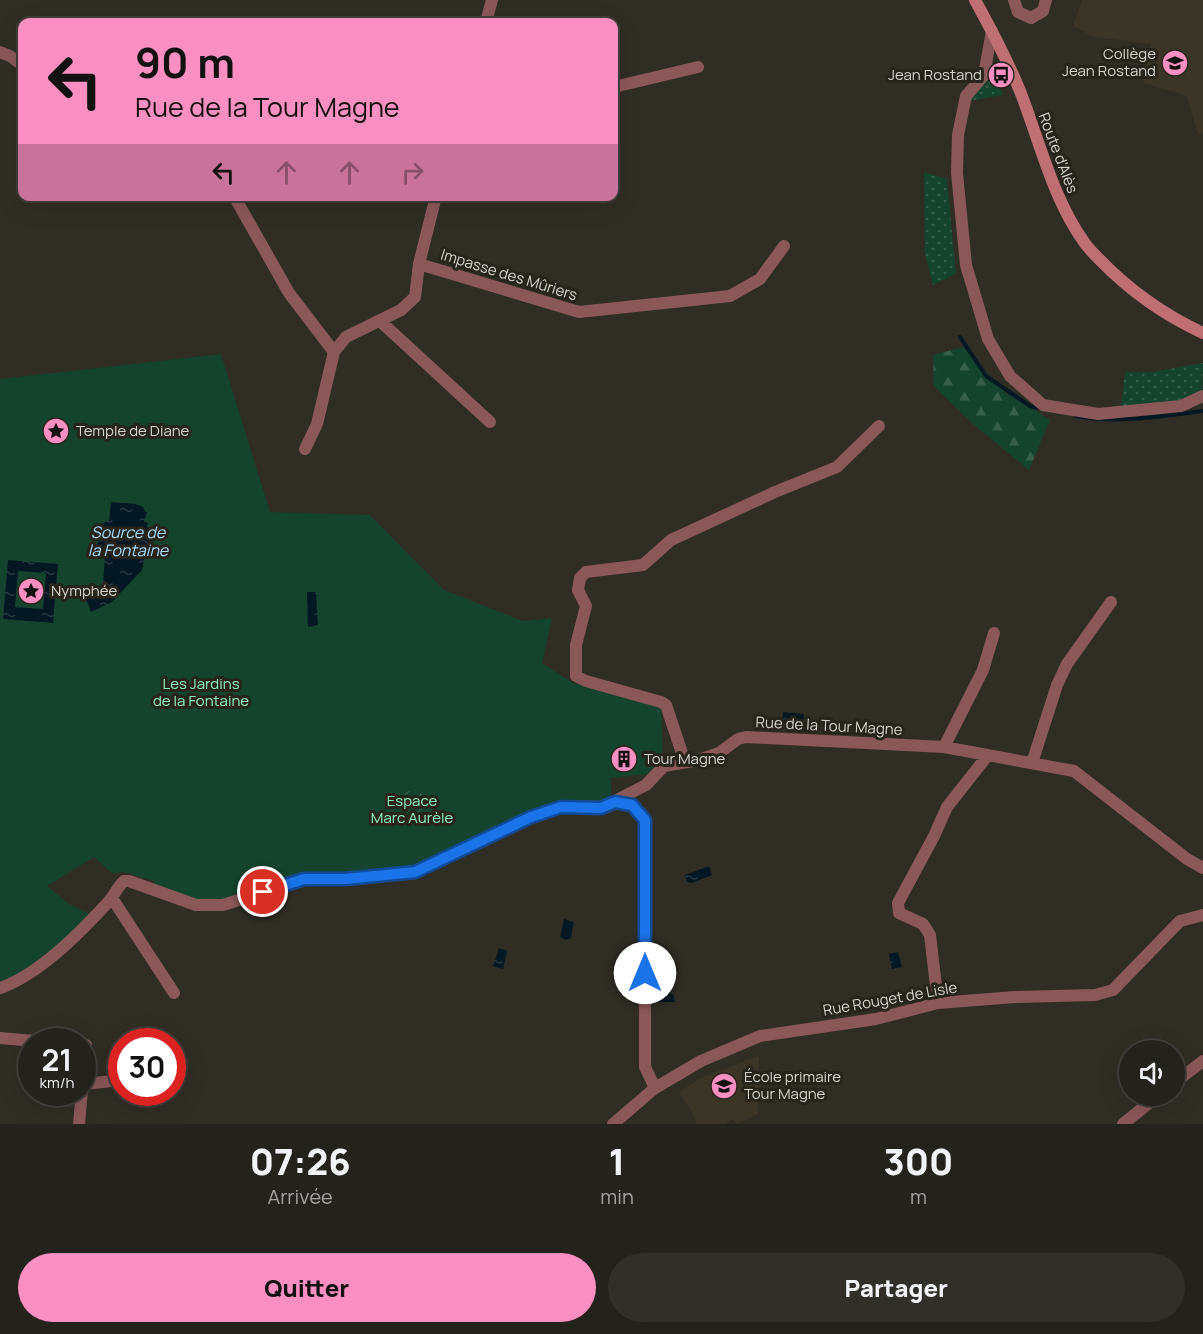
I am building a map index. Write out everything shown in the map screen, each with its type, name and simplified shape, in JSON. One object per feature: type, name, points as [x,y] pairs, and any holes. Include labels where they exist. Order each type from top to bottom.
[{"type":"main road","name":"Route d'Alès","points":[[975,0],[1019,90],[1056,193],[1084,243],[1138,294],[1177,321],[1203,333]]},
{"type":"street","points":[[487,18],[492,0]]},
{"type":"street","points":[[1014,0],[1018,12],[1031,18],[1043,11],[1046,0]]},
{"type":"street","points":[[992,31],[984,75],[966,96],[957,135],[957,173],[966,265],[988,339],[1010,376],[1043,405],[1098,414],[1180,406],[1203,396]]},
{"type":"street","points":[[0,52],[18,62]]},
{"type":"street","points":[[618,86],[698,67]]},
{"type":"street","points":[[237,201],[289,294],[334,352]]},
{"type":"street","points":[[305,449],[317,424],[334,352],[346,337],[401,310],[415,297],[419,264],[435,201]]},
{"type":"street","name":"Impasse des Mûriers","points":[[419,264],[579,312],[730,296],[760,279],[784,246]]},
{"type":"street","points":[[380,321],[490,422]]},
{"type":"street","points":[[685,762],[666,705],[576,676],[576,645],[586,606],[578,590],[580,578],[586,572],[643,565],[671,540],[775,492],[837,467],[879,426]]},
{"type":"street","points":[[1032,764],[1057,685],[1067,664],[1111,602]]},
{"type":"street","points":[[944,747],[983,669],[994,633]]},
{"type":"street","name":"Rue de la Tour Magne","points":[[0,988],[14,983],[72,941],[112,898],[124,881],[196,905],[223,905],[304,879],[345,879],[415,872],[531,817],[561,807],[601,808],[645,785],[664,766],[719,753],[738,739],[746,737],[944,747],[1074,771],[1187,858],[1203,867]]},
{"type":"street","points":[[938,1004],[930,935],[923,924],[899,914],[898,903],[947,807],[988,755]]},
{"type":"street","points":[[615,802],[632,805],[645,820],[645,1067],[655,1088]]},
{"type":"street","points":[[112,898],[174,993]]},
{"type":"street","name":"Rue Rouget de Lisle","points":[[613,1124],[655,1088],[701,1061],[759,1036],[876,1019],[938,1004],[1015,997],[1095,995],[1113,990],[1180,921],[1203,915]]},
{"type":"street","points":[[0,1038],[18,1040]]},
{"type":"street","points":[[1185,1075],[1203,1061]]},
{"type":"street","points":[[79,1124],[81,1106]]},
{"type":"street","points":[[1123,1124],[1145,1106]]},
{"type":"shaded area","name":"Collège Jean Rostand","points":[[1082,0],[1203,0],[1203,134],[1198,135],[1187,96],[1143,83],[1151,44],[1094,37],[1073,26]]},
{"type":"shaded area","name":"École primaire Tour Magne","points":[[759,1055],[758,1114],[737,1124],[733,1119],[724,1124],[696,1124],[695,1117],[679,1092],[699,1079]]},
{"type":"green space","points":[[990,62],[1003,95],[968,101]]},
{"type":"green space","points":[[924,172],[947,179],[956,274],[933,285],[925,254]]},
{"type":"green space","points":[[963,347],[1005,392],[1050,420],[1029,470],[973,424],[934,386],[933,355]]},
{"type":"green space","name":"Les Jardins de la Fontaine","points":[[221,354],[270,512],[370,515],[444,590],[523,621],[552,618],[542,663],[573,683],[661,705],[663,759],[648,774],[611,778],[611,795],[600,804],[562,804],[404,869],[353,875],[222,901],[205,902],[154,887],[154,881],[124,872],[112,873],[94,857],[47,886],[69,904],[93,916],[19,976],[0,982],[0,379]]},
{"type":"green space","points":[[1203,363],[1202,394],[1153,407],[1121,406],[1125,372],[1152,372]]},
{"type":"green space","name":"Espace Marc Aurèle","points":[[412,791],[425,796],[430,809],[425,822],[412,827],[399,822],[394,809],[399,796]]},
{"type":"water","name":"Source de la Fontaine","points":[[111,502],[136,504],[143,507],[147,512],[144,522],[148,522],[147,527],[152,539],[142,570],[112,602],[91,612],[84,593],[103,584],[105,555],[99,553],[96,546],[105,538],[100,535],[98,528],[100,524],[109,521]]},
{"type":"water","points":[[8,560],[58,564],[53,623],[3,619]],"holes":[[[18,571],[46,573],[43,609],[15,607]]]},
{"type":"water","points":[[307,592],[316,592],[318,625],[308,627]]},
{"type":"water","points":[[783,712],[804,714],[803,724],[782,722]]},
{"type":"water","points":[[709,866],[712,875],[692,883],[687,882],[685,875]]},
{"type":"water","points":[[564,919],[574,922],[571,938],[566,940],[560,937]]},
{"type":"water","points":[[499,948],[507,951],[503,969],[493,966]]},
{"type":"water","points":[[898,952],[902,967],[892,969],[889,954]]},
{"type":"water","points":[[673,993],[675,1002],[656,1002],[656,994]]},
{"type":"waterway","points":[[960,337],[986,376],[1030,406],[1039,408]]},
{"type":"waterway","points":[[1076,416],[1124,419],[1203,411]]},
{"type":"place","name":"Collège Jean Rostand","points":[[1175,63]]},
{"type":"place","name":"Jean Rostand","points":[[1001,75]]},
{"type":"place","name":"Temple de Diane","points":[[56,431]]},
{"type":"place","name":"Nymphée","points":[[31,591]]},
{"type":"place","name":"Tour Magne","points":[[624,759]]},
{"type":"place","name":"École primaire Tour Magne","points":[[724,1086]]},
{"type":"route","points":[[263,892],[304,879],[345,879],[415,872],[531,817],[561,807],[601,808],[615,802],[632,805],[645,820],[645,973]]}]
